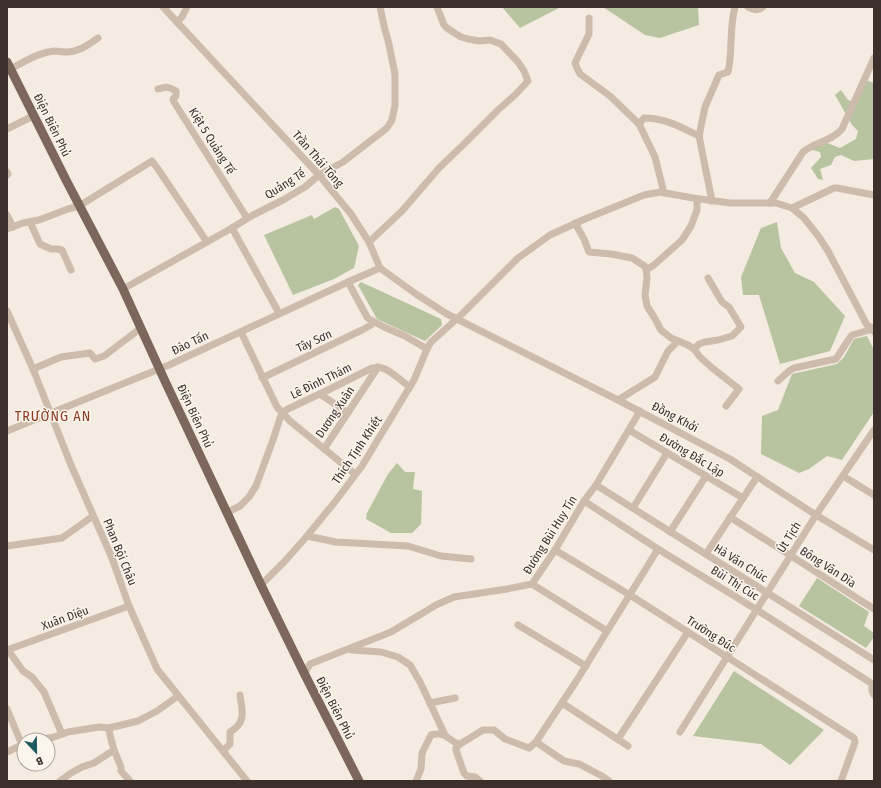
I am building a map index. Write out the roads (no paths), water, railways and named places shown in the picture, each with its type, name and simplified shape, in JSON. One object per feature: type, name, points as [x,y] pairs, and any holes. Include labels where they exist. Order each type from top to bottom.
[{"type":"main road","name":"Điện Biên Phủ","points":[[8,67],[123,289],[260,585],[355,779]]},
{"type":"street","name":"Trần Thái Tông","points":[[163,7],[319,175],[350,214],[369,242],[380,268]]},
{"type":"street","points":[[177,22],[182,17],[187,7]]},
{"type":"street","name":"Quảng Tế","points":[[123,289],[248,218],[283,200],[304,187],[319,175],[343,162],[387,128],[392,120],[395,105],[395,74],[380,7]]},
{"type":"street","points":[[369,242],[402,211],[439,168],[528,81],[518,62],[501,44],[490,40],[479,41],[461,37],[444,25],[437,7]]},
{"type":"street","points":[[712,201],[699,136],[705,107],[719,75],[728,72],[735,7]]},
{"type":"street","points":[[748,7],[753,10],[763,7]]},
{"type":"street","points":[[589,18],[590,34],[576,63],[577,68],[580,74],[610,96],[639,124],[655,157],[664,193]]},
{"type":"street","points":[[8,67],[40,54],[54,51],[75,51],[85,47],[98,38]]},
{"type":"street","points":[[770,203],[803,152],[833,137],[842,129],[874,58]]},
{"type":"street","name":"Kiệt 5 Quảng Tế","points":[[158,89],[169,87],[176,91],[176,96],[173,99],[174,102],[248,218]]},
{"type":"street","points":[[7,129],[34,116]]},
{"type":"street","points":[[639,124],[644,118],[655,118],[676,125],[699,136]]},
{"type":"street","points":[[7,215],[10,228],[79,206],[152,162],[207,242]]},
{"type":"street","points":[[874,195],[834,188],[792,208],[804,218],[819,237],[868,325],[874,330]]},
{"type":"street","name":"Thích Tịnh Khiết","points":[[260,585],[285,561],[334,503],[362,466],[410,388],[426,349],[431,342],[457,319],[518,258],[550,235],[575,223],[644,195],[660,192],[730,204],[776,203],[792,208]]},
{"type":"street","points":[[646,270],[654,265],[682,240],[691,226],[697,210],[696,199]]},
{"type":"street","points":[[30,222],[40,244],[51,249],[62,250],[72,270]]},
{"type":"street","points":[[575,223],[589,252],[632,258],[646,267],[647,278],[645,295],[647,306],[660,330],[671,338],[694,349],[711,367],[739,389],[726,406]]},
{"type":"street","points":[[232,228],[279,313]]},
{"type":"street","points":[[380,268],[446,314],[457,319]]},
{"type":"street","name":"Đào Tấn","points":[[7,431],[160,369],[279,313],[380,268]]},
{"type":"street","points":[[694,349],[699,344],[732,336],[741,327],[729,307],[722,302],[708,278]]},
{"type":"street","points":[[348,282],[367,317],[373,322],[405,336],[426,349]]},
{"type":"street","name":"Phan Bội Châu","points":[[7,311],[33,369],[71,465],[112,558],[130,606],[157,669],[247,781]]},
{"type":"street","name":"Đồng Khởi","points":[[457,319],[640,411],[730,459],[816,515],[874,550]]},
{"type":"street","name":"Tây Sơn","points":[[262,378],[362,330],[371,325],[373,322]]},
{"type":"street","points":[[33,369],[61,357],[90,353],[95,359],[104,356],[141,328]]},
{"type":"street","points":[[778,381],[788,371],[794,368],[836,359],[852,335],[874,330]]},
{"type":"street","points":[[241,332],[277,407],[290,421],[356,474]]},
{"type":"street","points":[[618,400],[655,377],[668,351],[678,341]]},
{"type":"street","points":[[378,367],[389,371],[410,388]]},
{"type":"street","name":"Lê Đình Thám","points":[[226,513],[240,506],[249,497],[256,486],[282,413],[372,368],[378,367]]},
{"type":"street","name":"Dương Xuân","points":[[324,449],[378,367]]},
{"type":"street","points":[[320,394],[348,413]]},
{"type":"street","name":"Đường Bùi Huy Tín","points":[[305,675],[310,664],[392,632],[436,605],[454,597],[532,584],[555,550],[584,501],[596,485],[640,411]]},
{"type":"street","name":"Đường Đắc Lập","points":[[629,430],[743,498]]},
{"type":"street","name":"Út Tịch","points":[[680,732],[816,515],[874,430]]},
{"type":"street","points":[[867,441],[874,446]]},
{"type":"street","points":[[633,508],[667,453]]},
{"type":"street","points":[[670,532],[706,476]]},
{"type":"street","points":[[843,476],[874,495]]},
{"type":"street","points":[[706,554],[757,477]]},
{"type":"street","name":"Hà Văn Chúc","points":[[596,485],[873,657]]},
{"type":"street","name":"Bùi Thị Cúc","points":[[584,501],[873,684]]},
{"type":"street","points":[[7,546],[62,538],[93,516]]},
{"type":"street","name":"Bông Văn Dĩa","points":[[730,517],[874,609]]},
{"type":"street","points":[[306,536],[336,542],[408,546],[441,556],[471,559]]},
{"type":"street","points":[[480,781],[475,777],[466,776],[456,748],[483,730],[494,730],[505,739],[528,748],[536,742],[586,666],[658,549]]},
{"type":"street","name":"Trường Đúc","points":[[555,550],[630,595],[854,738],[855,742],[841,781]]},
{"type":"street","points":[[532,584],[607,631]]},
{"type":"street","name":"Xuân Diệu","points":[[8,650],[130,606]]},
{"type":"street","points":[[518,625],[586,666]]},
{"type":"street","points":[[618,739],[688,632]]},
{"type":"street","points":[[8,650],[22,672],[32,678],[44,692],[62,734]]},
{"type":"street","points":[[349,650],[381,652],[398,657],[410,665],[420,682],[445,735]]},
{"type":"street","points":[[873,684],[872,691],[874,695]]},
{"type":"street","points":[[223,751],[230,744],[230,732],[237,728],[243,718],[240,695]]},
{"type":"street","points":[[56,736],[68,732],[99,727],[109,728],[138,721],[157,711],[178,696]]},
{"type":"street","points":[[430,704],[455,698]]},
{"type":"street","points":[[562,703],[628,746]]},
{"type":"street","points":[[7,709],[11,728]]},
{"type":"street","points":[[109,728],[114,750],[121,767],[121,772],[130,781]]},
{"type":"street","points":[[416,781],[421,769],[422,753],[431,735],[445,735],[456,743],[460,744]]},
{"type":"street","points":[[536,742],[564,761],[579,764],[602,776],[608,781]]},
{"type":"street","points":[[7,752],[16,748]]},
{"type":"street","points":[[60,781],[71,773],[94,763],[114,750]]},
{"type":"district","name":"TRƯỜNG AN","points":[[53,416]]}]
